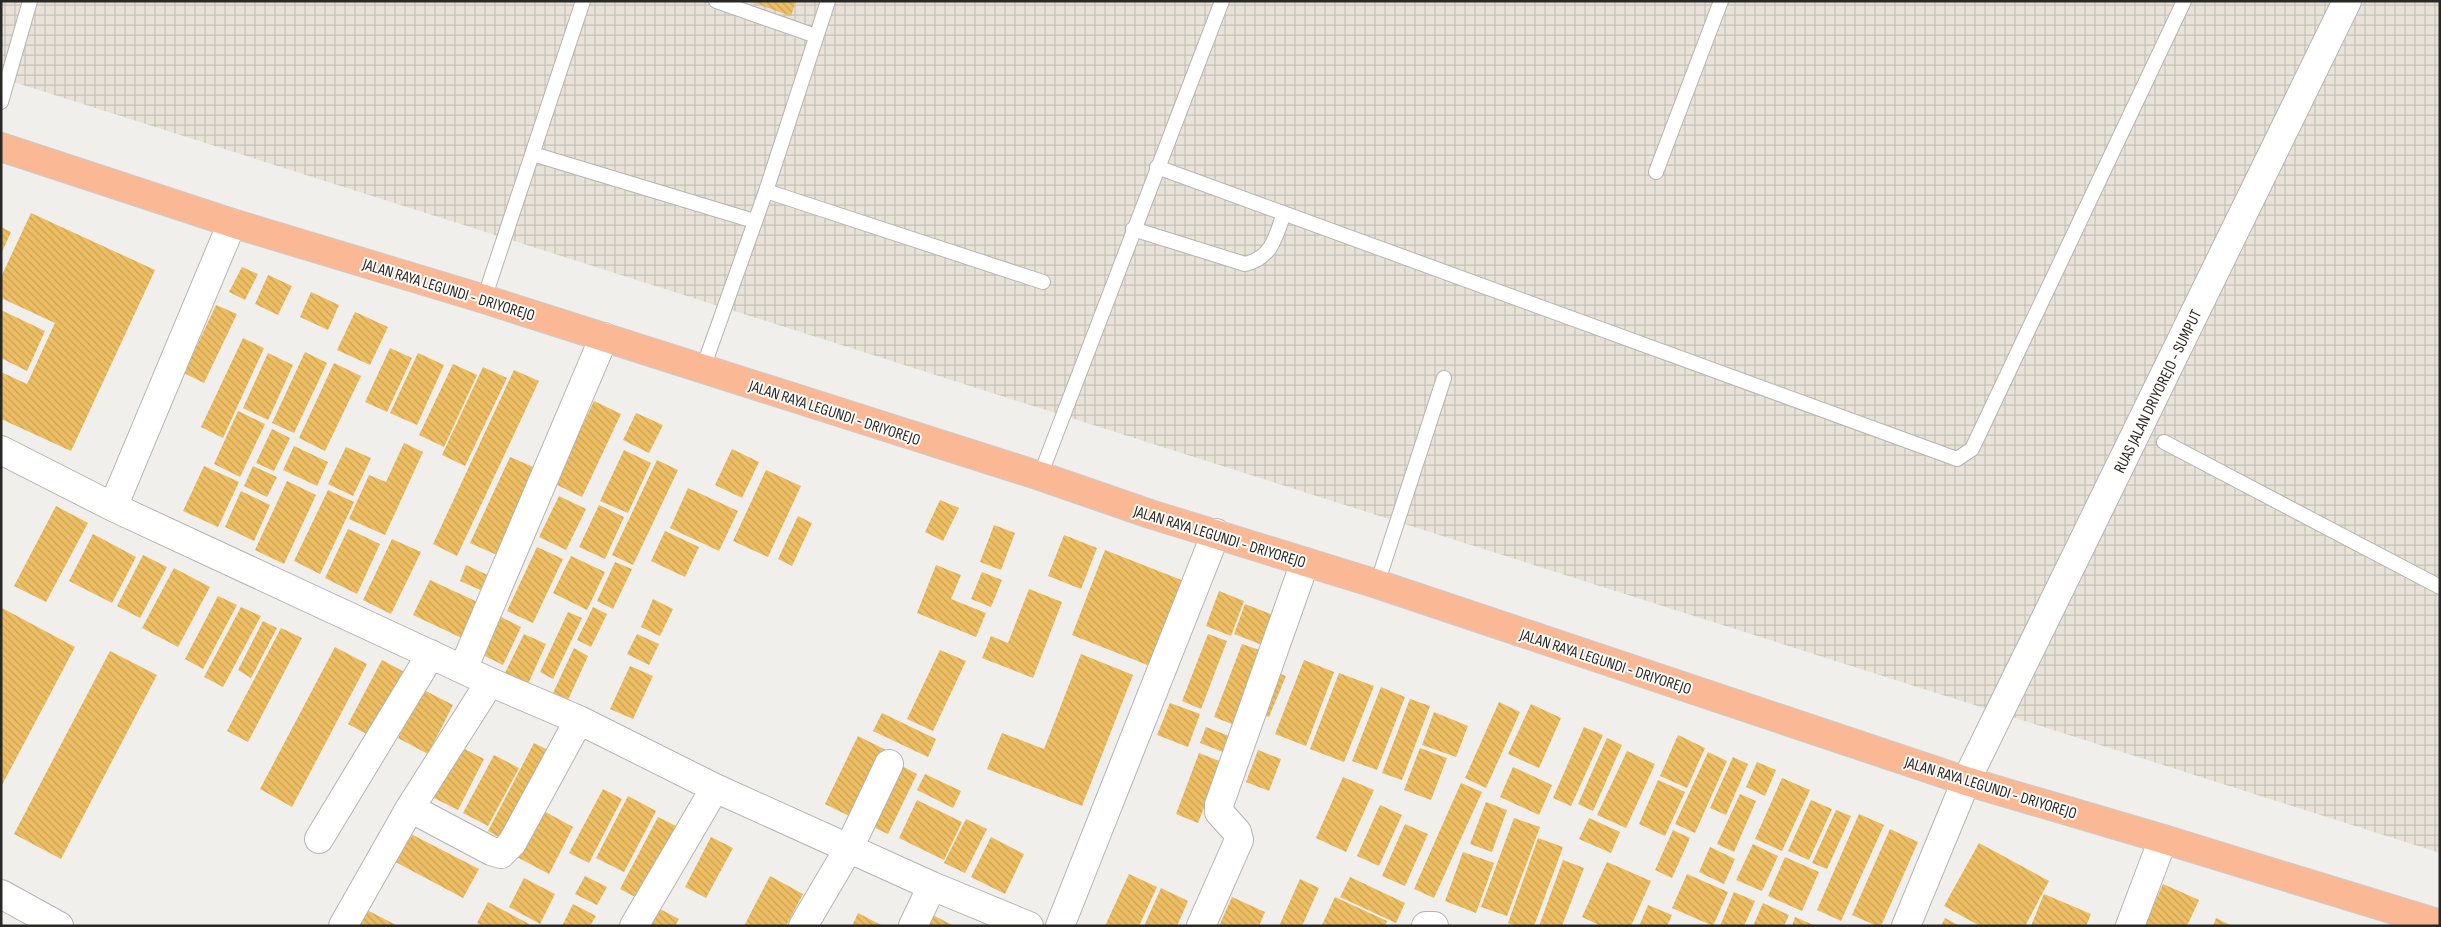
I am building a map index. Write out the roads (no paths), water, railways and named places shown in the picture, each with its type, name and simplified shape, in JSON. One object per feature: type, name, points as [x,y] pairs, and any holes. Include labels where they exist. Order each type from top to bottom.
[{"type":"main road","name":"JALAN RAYA LEGUNDI - DRIYOREJO","points":[[1,147],[232,223],[703,368],[1040,476],[1150,514],[1378,584],[1966,781],[2164,839],[2440,924]]},
{"type":"street","name":"RUAS JALAN DRIYOREJO - SUMPUT","points":[[1906,926],[1966,781],[2347,1]]},
{"type":"street","points":[[113,507],[232,223]]},
{"type":"street","points":[[463,669],[604,337]]},
{"type":"street","points":[[1,450],[113,507],[490,682],[579,720],[715,788],[932,886],[1029,926]]},
{"type":"street","points":[[1060,926],[1216,534]]},
{"type":"street","points":[[1201,926],[1239,840],[1237,832],[1219,812],[1219,805],[1305,562]]},
{"type":"street","points":[[319,840],[431,654]]},
{"type":"street","points":[[343,926],[410,808],[490,682]]},
{"type":"street","points":[[410,808],[483,847],[501,854],[512,843],[579,720]]},
{"type":"street","points":[[803,926],[849,848],[889,764]]},
{"type":"street","points":[[634,926],[715,788]]},
{"type":"street","points":[[2130,926],[2164,839]]},
{"type":"street","points":[[913,926],[932,886]]},
{"type":"street","points":[[1,894],[59,926]]},
{"type":"street","points":[[1426,926],[1434,926]]},
{"type":"lane","points":[[1,102],[30,1]]},
{"type":"lane","points":[[484,300],[583,1]]},
{"type":"lane","points":[[716,1],[816,36]]},
{"type":"lane","points":[[703,368],[766,191],[828,1]]},
{"type":"lane","points":[[1040,476],[1133,229],[1222,1]]},
{"type":"lane","points":[[1656,172],[1721,1]]},
{"type":"lane","points":[[1157,167],[1957,459],[1972,449],[2184,1]]},
{"type":"lane","points":[[533,154],[754,221]]},
{"type":"lane","points":[[766,191],[1043,282]]},
{"type":"lane","points":[[1133,229],[1245,264],[1259,261],[1272,246],[1284,212]]},
{"type":"lane","points":[[1378,584],[1444,378]]},
{"type":"lane","points":[[2164,442],[2440,588]]}]
